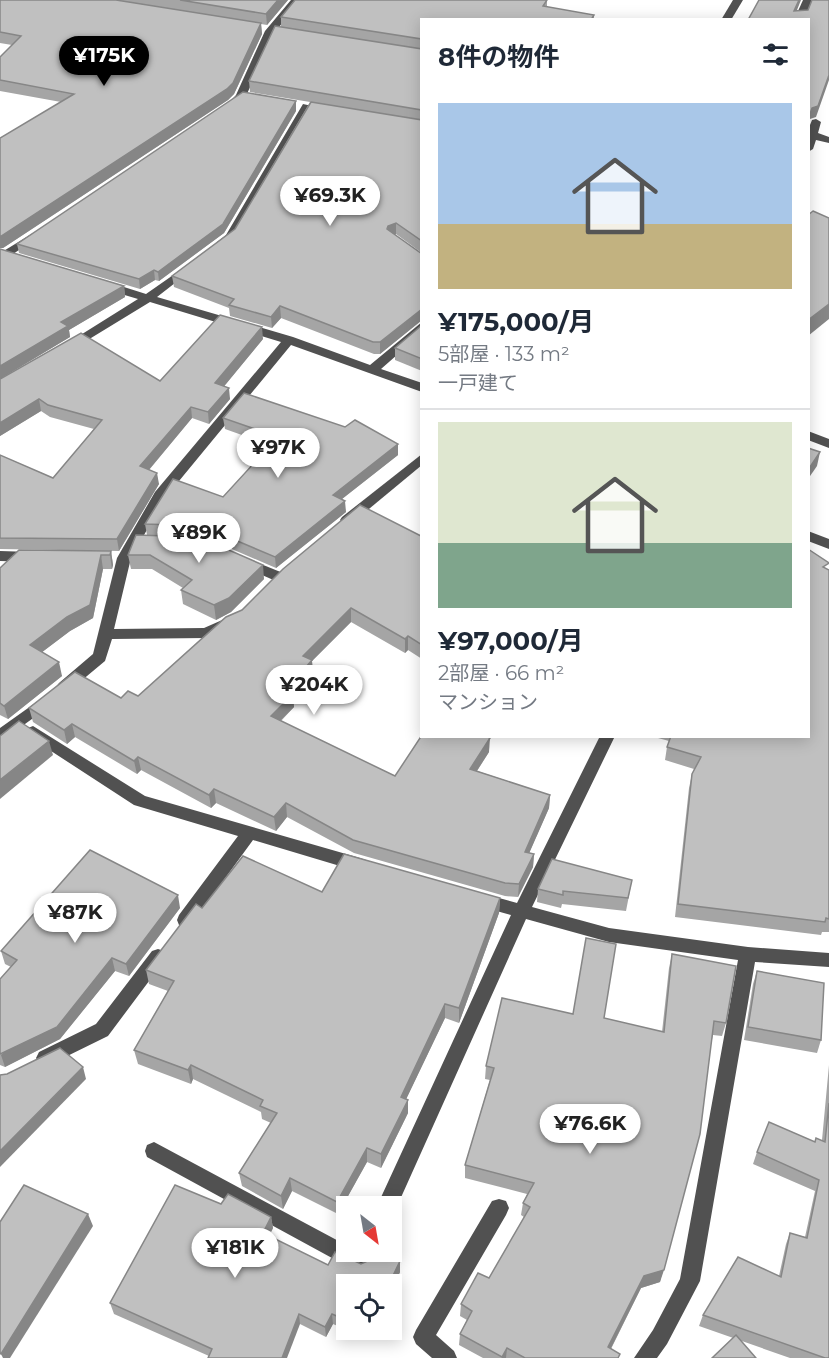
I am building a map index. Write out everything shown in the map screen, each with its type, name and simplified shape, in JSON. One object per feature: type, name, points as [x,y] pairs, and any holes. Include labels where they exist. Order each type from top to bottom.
[{"type":"street","points":[[224,111],[247,96],[270,31],[296,0]]},
{"type":"street","points":[[727,18],[738,0]]},
{"type":"street","points":[[800,18],[808,0]]},
{"type":"street","points":[[258,29],[282,33]]},
{"type":"street","points":[[59,352],[148,298],[230,237],[307,106]]},
{"type":"street","points":[[810,142],[812,121],[829,124]]},
{"type":"street","points":[[812,135],[829,140]]},
{"type":"street","points":[[7,255],[45,228]]},
{"type":"street","points":[[93,281],[289,340],[420,387]]},
{"type":"street","points":[[373,369],[420,328]]},
{"type":"street","points":[[0,736],[100,657],[119,558],[139,543],[160,495],[289,340]]},
{"type":"street","points":[[810,436],[829,444]]},
{"type":"street","points":[[332,533],[420,460]]},
{"type":"street","points":[[810,537],[829,544]]},
{"type":"street","points":[[0,566],[7,556],[47,557]]},
{"type":"street","points":[[235,558],[279,578]]},
{"type":"street","points":[[105,634],[206,633],[237,618],[245,610]]},
{"type":"street","points":[[19,723],[140,801],[374,869]]},
{"type":"street","points":[[392,1196],[521,912],[607,738]]},
{"type":"street","points":[[33,1064],[102,1030],[249,833]]},
{"type":"street","points":[[465,895],[609,935],[748,954],[829,960]]},
{"type":"street","points":[[644,1358],[660,1337],[690,1281],[748,954]]},
{"type":"street","points":[[154,1150],[336,1249]]},
{"type":"street","points":[[447,1358],[423,1337],[499,1208]]},
{"type":"building","points":[[0,0],[116,0],[261,23],[233,83],[227,89],[0,237],[0,138],[74,94],[0,80],[0,57],[21,36],[0,32]]},
{"type":"building","points":[[180,0],[278,0],[266,14]]},
{"type":"building","points":[[295,0],[547,0],[543,6],[594,15],[592,18],[420,18],[420,39],[281,17]]},
{"type":"building","points":[[759,0],[799,0],[794,11],[808,10],[812,0],[829,0],[829,75],[818,106],[812,108],[810,114],[810,18],[749,18]]},
{"type":"building","points":[[275,26],[420,49],[420,110],[249,81]]},
{"type":"building","points":[[243,92],[296,101],[223,224],[158,272],[154,270],[139,279],[17,244]]},
{"type":"building","points":[[311,102],[420,120],[420,240],[396,223],[388,226],[387,229],[420,253],[420,311],[380,342],[373,342],[280,306],[271,317],[229,305],[234,299],[172,276],[235,229]]},
{"type":"building","points":[[813,211],[829,218],[829,304],[810,318],[810,213]]},
{"type":"building","points":[[0,249],[124,286],[61,322],[68,326],[0,366]]},
{"type":"building","points":[[220,315],[262,327],[215,383],[229,388],[208,412],[191,407],[140,466],[157,473],[117,539],[0,538],[0,455],[53,478],[102,420],[48,405],[39,399],[0,423],[0,379],[81,333],[160,381]]},
{"type":"building","points":[[420,327],[420,358],[395,348]]},
{"type":"building","points":[[244,393],[345,427],[355,420],[398,444],[333,495],[345,501],[275,557],[202,526],[145,524],[173,479],[223,497],[278,437],[223,418]]},
{"type":"building","points":[[810,449],[820,452],[810,467]]},
{"type":"building","points":[[360,505],[420,535],[420,644],[408,636],[405,639],[351,608],[303,656],[312,660],[286,690],[293,694],[271,716],[395,776],[420,738],[490,738],[470,769],[550,795],[525,852],[534,854],[519,884],[505,883],[353,840],[286,803],[274,817],[214,789],[209,795],[138,757],[134,761],[72,724],[64,730],[29,708],[75,672],[121,698],[128,691],[138,696],[226,617],[242,610],[283,569]]},
{"type":"building","points":[[136,535],[199,537],[263,565],[229,598],[214,605],[181,590],[192,580],[150,555],[128,555]]},
{"type":"building","points":[[19,550],[111,551],[110,555],[101,555],[90,605],[67,617],[30,645],[59,662],[4,706],[0,703],[0,568]]},
{"type":"building","points":[[810,550],[829,563],[823,567],[829,570],[829,919],[826,918],[825,922],[678,904],[692,774],[701,757],[667,747],[670,738],[810,738]]},
{"type":"building","points":[[19,721],[49,741],[0,780],[0,736]]},
{"type":"building","points":[[90,850],[178,895],[126,964],[112,958],[57,1027],[0,1054],[0,979],[17,960],[1,951]]},
{"type":"building","points":[[344,854],[500,898],[459,1008],[445,1004],[401,1097],[408,1100],[381,1154],[367,1148],[340,1196],[336,1196],[336,1201],[290,1178],[281,1196],[239,1173],[277,1113],[260,1106],[263,1100],[191,1065],[188,1070],[134,1050],[174,981],[146,970],[196,904],[202,908],[243,856],[322,892]]},
{"type":"building","points":[[552,859],[632,880],[628,898],[563,891],[563,895],[538,889]]},
{"type":"building","points":[[586,938],[616,944],[604,1018],[664,1032],[672,954],[736,966],[726,1023],[714,1021],[700,1134],[664,1270],[644,1276],[608,1347],[620,1354],[618,1358],[525,1358],[507,1348],[502,1357],[460,1334],[472,1311],[461,1304],[478,1273],[489,1278],[530,1207],[523,1203],[534,1183],[465,1165],[494,1068],[486,1066],[502,998],[573,1014]]},
{"type":"building","points":[[757,971],[824,983],[821,1040],[748,1027]]},
{"type":"building","points":[[60,1048],[83,1067],[0,1151],[0,1075],[7,1074]]},
{"type":"building","points":[[829,1103],[829,1358],[825,1358],[703,1315],[738,1257],[781,1277],[790,1233],[807,1238],[819,1180],[757,1152],[769,1122],[815,1142],[816,1138],[825,1142]]},
{"type":"building","points":[[24,1185],[88,1214],[1,1354],[0,1222]]},
{"type":"building","points":[[175,1185],[221,1204],[228,1194],[271,1217],[263,1233],[328,1265],[335,1252],[336,1262],[361,1264],[400,1262],[394,1274],[336,1274],[336,1316],[332,1314],[325,1327],[299,1314],[282,1358],[208,1358],[212,1349],[110,1303]]},
{"type":"building","points":[[736,1335],[756,1358],[712,1358]]}]
